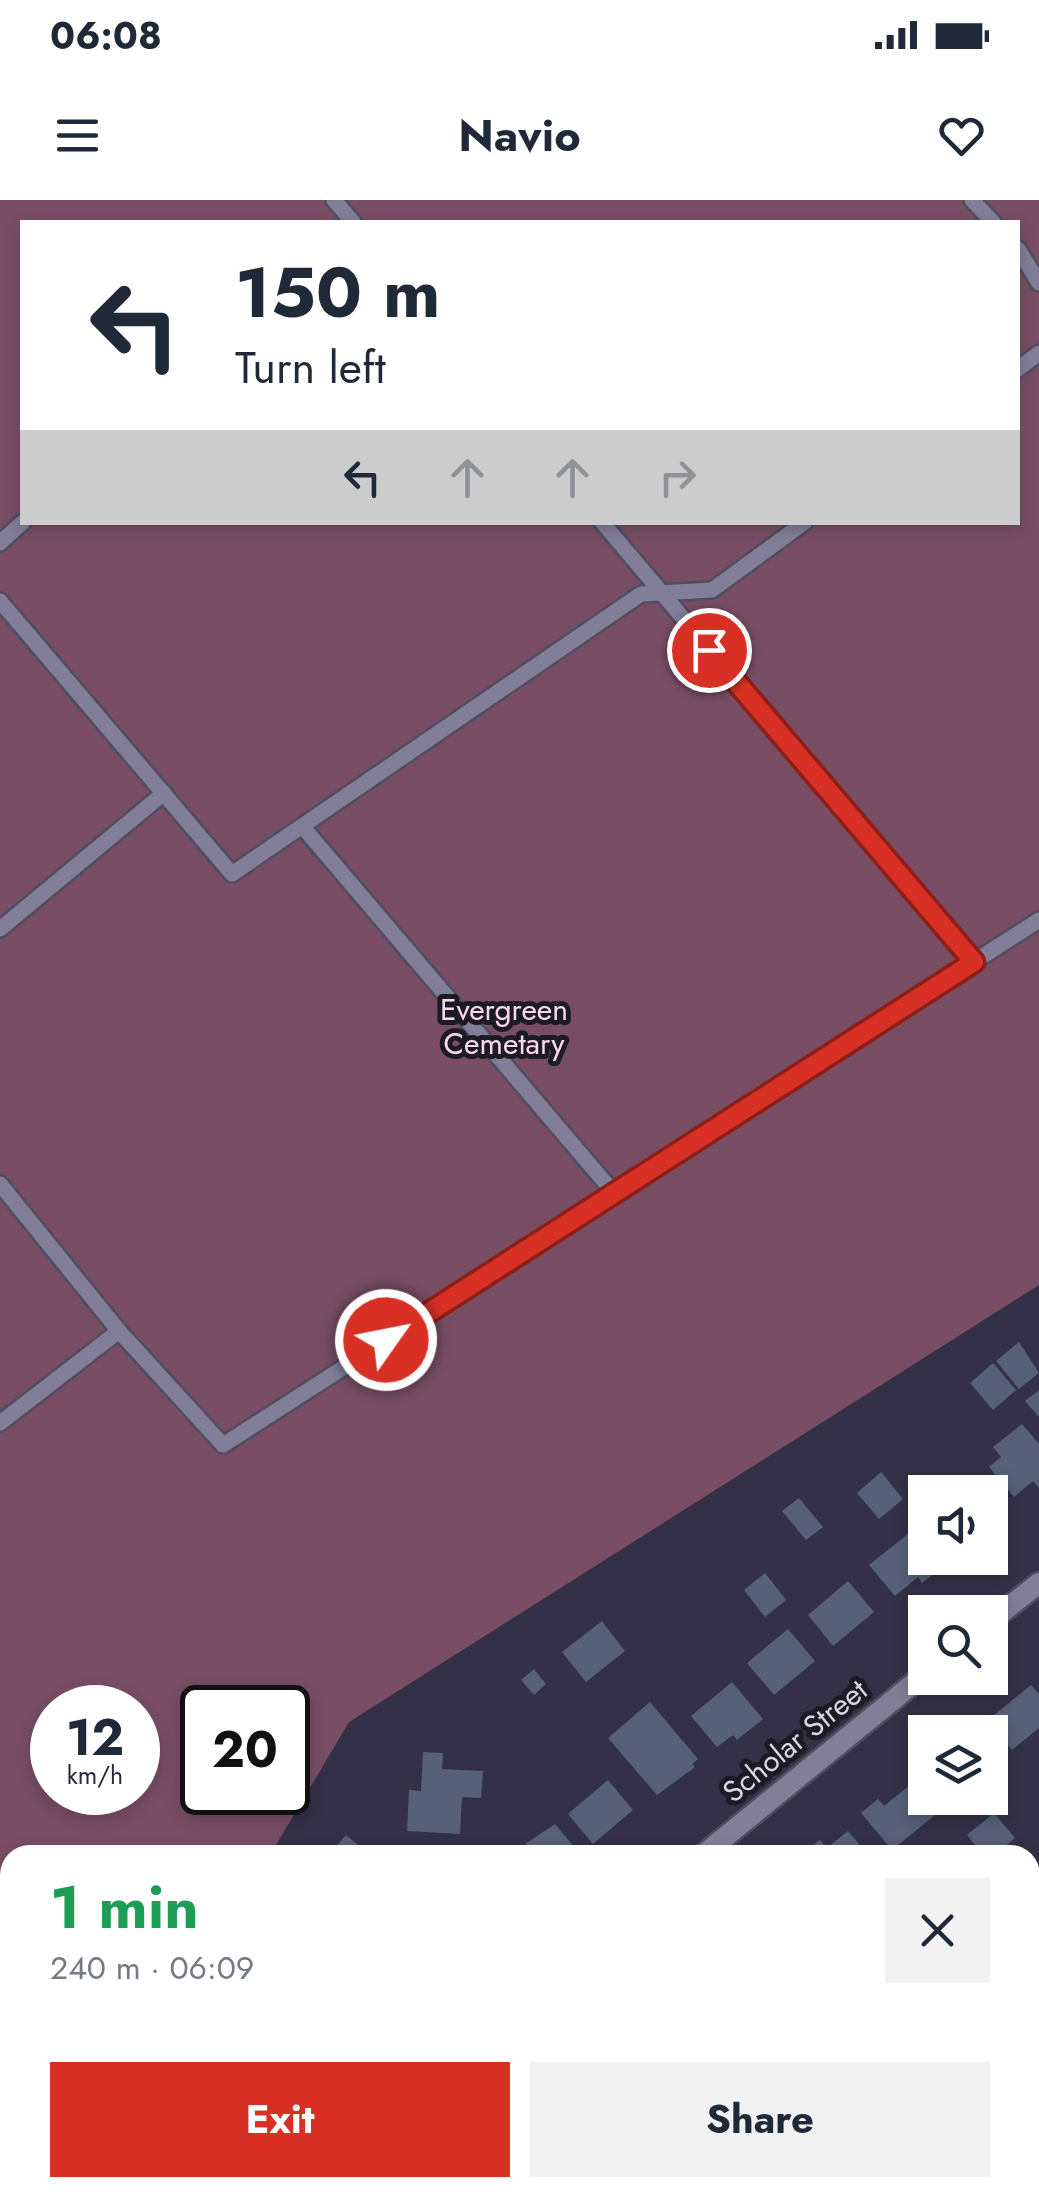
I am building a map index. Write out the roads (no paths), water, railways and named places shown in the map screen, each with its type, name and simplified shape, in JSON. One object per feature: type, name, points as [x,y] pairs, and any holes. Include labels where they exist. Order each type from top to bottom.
[{"type":"street","points":[[1008,1608],[1039,1583]]},
{"type":"street","name":"Scholar Street","points":[[715,1845],[908,1688]]},
{"type":"lane","points":[[334,200],[351,220]]},
{"type":"lane","points":[[972,200],[991,220]]},
{"type":"lane","points":[[1020,252],[1039,284]]},
{"type":"lane","points":[[0,542],[20,525]]},
{"type":"lane","points":[[604,525],[974,962]]},
{"type":"lane","points":[[0,601],[232,874],[640,594],[712,590],[801,525]]},
{"type":"lane","points":[[0,929],[164,793]]},
{"type":"lane","points":[[302,826],[614,1193]]},
{"type":"lane","points":[[0,1184],[120,1331],[223,1445],[1039,920]]},
{"type":"lane","points":[[0,1422],[120,1331]]},
{"type":"park label","name":"Evergreen Cemetary","points":[[504,1027]]}]
